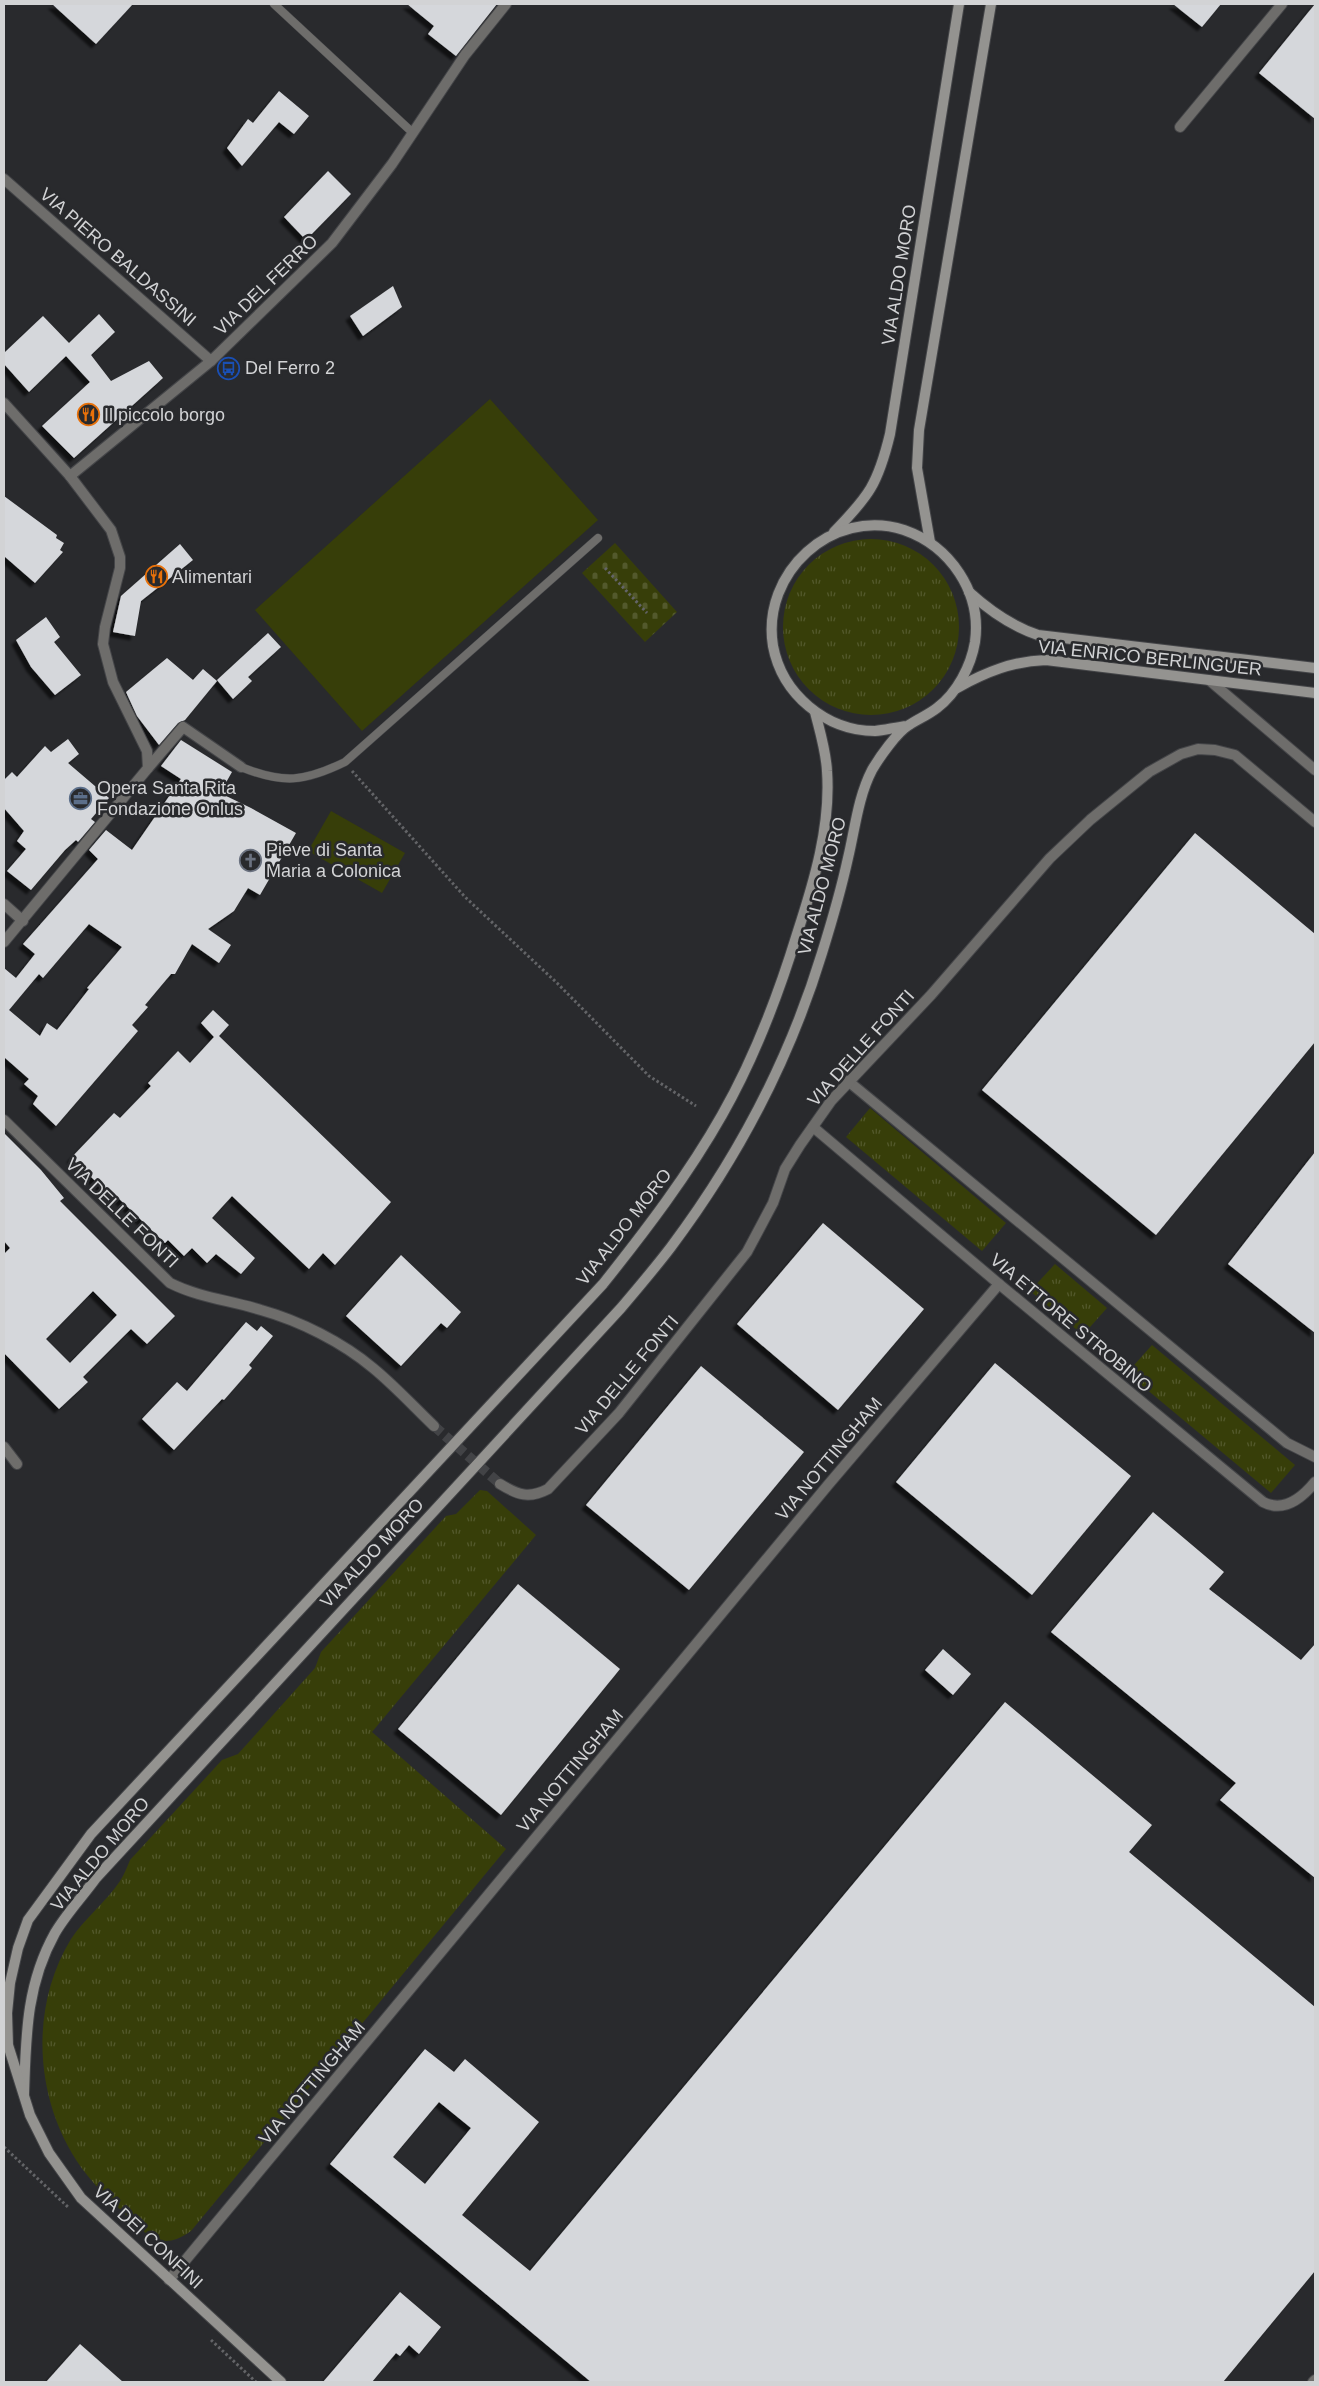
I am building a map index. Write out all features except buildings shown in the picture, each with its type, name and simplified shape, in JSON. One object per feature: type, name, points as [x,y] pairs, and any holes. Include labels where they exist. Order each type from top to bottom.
[{"type":"street","name":"VIA DEL FERRO","points":[[70,476],[211,361],[332,244],[413,133],[465,55],[506,4]]},
{"type":"street","name":"VIA ALDO MORO","points":[[833,534],[861,504],[876,481],[888,444],[959,4]]},
{"type":"street","points":[[930,542],[917,468],[919,430],[991,4]]},
{"type":"street","points":[[1180,128],[1282,4]]},
{"type":"street","name":"VIA PIERO BALDASSINI","points":[[4,179],[211,361]]},
{"type":"street","points":[[4,403],[70,476],[111,530],[120,557],[120,568],[105,628],[103,644],[113,682],[147,751],[148,768]]},
{"type":"street","points":[[882,526],[899,529],[930,542],[954,564],[969,592],[975,616],[975,642],[968,666],[956,688],[940,706],[907,726],[876,731],[854,729],[834,723],[815,712],[790,687],[781,671],[773,645],[772,618],[782,584],[791,568],[817,543],[833,534],[849,529],[882,526]]},
{"type":"street","name":"VIA ENRICO BERLINGUER","points":[[969,592],[1001,618],[1038,635],[1315,668]]},
{"type":"street","name":"VIA ENRICO BERLINGUER","points":[[956,688],[1002,667],[1046,660],[1315,693]]},
{"type":"street","points":[[1209,680],[1315,770]]},
{"type":"street","name":"VIA ALDO MORO","points":[[24,2094],[8,2045],[7,2013],[14,1965],[28,1920],[91,1834],[603,1284],[676,1188],[722,1115],[766,1026],[784,976],[814,877],[826,812],[827,773],[825,754],[815,712]]},
{"type":"street","name":"VIA ALDO MORO","points":[[24,2094],[26,2037],[32,1988],[56,1931],[96,1878],[621,1308],[671,1247],[725,1166],[770,1085],[796,1029],[822,955],[843,880],[864,788],[874,767],[907,726]]},
{"type":"street","points":[[4,942],[183,727],[241,767]]},
{"type":"street","name":"VIA DELLE FONTI","points":[[500,1484],[515,1493],[526,1496],[538,1494],[548,1488],[618,1413],[747,1252],[773,1203],[785,1169],[813,1127],[848,1081],[931,995],[1050,858],[1115,799],[1149,772],[1181,754],[1198,750],[1216,750],[1235,755],[1315,822]]},
{"type":"street","points":[[4,904],[23,921]]},
{"type":"street","points":[[848,1081],[1287,1443],[1315,1457]]},
{"type":"street","name":"VIA DELLE FONTI","points":[[4,1120],[170,1283],[191,1294],[261,1310],[285,1318],[335,1342],[372,1367],[434,1426]]},
{"type":"street","name":"VIA ETTORE STROBINO","points":[[813,1127],[999,1284],[1263,1502],[1270,1506],[1282,1507],[1295,1500],[1315,1482]]},
{"type":"street","name":"VIA NOTTINGHAM","points":[[169,2280],[828,1485],[999,1284]]},
{"type":"street","points":[[4,1447],[17,1464]]},
{"type":"street","name":"VIA DEI CONFINI","points":[[24,2094],[40,2136],[59,2168],[81,2198],[281,2382]]},
{"type":"lane","points":[[274,4],[413,133]]},
{"type":"lane","points":[[241,767],[264,776],[292,779],[318,775],[345,762],[598,538]]},
{"type":"path","points":[[605,568],[647,613]]},
{"type":"path","points":[[345,762],[465,897],[557,983],[649,1076],[696,1106]]},
{"type":"green space","points":[[490,399],[598,520],[362,731],[255,610]]},
{"type":"green space","points":[[871,539],[905,546],[927,559],[939,571],[952,593],[959,627],[952,661],[939,683],[927,695],[905,708],[871,715],[837,708],[815,695],[803,683],[790,661],[783,627],[790,593],[803,571],[815,559],[837,546]]},
{"type":"green space","points":[[615,543],[677,612],[645,642],[582,573]]},
{"type":"green space","points":[[331,811],[405,853],[382,893],[308,851]]},
{"type":"green space","points":[[870,1108],[1006,1223],[982,1251],[846,1137]]},
{"type":"green space","points":[[1055,1264],[1107,1308],[1083,1335],[1030,1291]]},
{"type":"green space","points":[[1152,1345],[1295,1465],[1271,1493],[1127,1373]]},
{"type":"green space","points":[[480,1490],[487,1491],[536,1535],[372,1732],[506,1849],[191,2231],[171,2241],[162,2241],[154,2238],[140,2228],[91,2180],[70,2149],[56,2120],[47,2090],[43,2059],[43,2028],[48,1997],[57,1967],[71,1939],[114,1889],[123,1876],[130,1860],[222,1760],[238,1754],[315,1668],[321,1652],[446,1516],[456,1514]]},
{"type":"tunnel","points":[[434,1426],[500,1484]]},
{"type":"place","name":"Del Ferro 2","points":[[229,368]]},
{"type":"place","name":"Il piccolo borgo","points":[[88,415]]},
{"type":"place","name":"Alimentari","points":[[156,577]]},
{"type":"place","name":"Opera Santa Rita Fondazione Onlus","points":[[81,798]]},
{"type":"place","name":"Pieve di Santa Maria a Colonica","points":[[250,860]]}]
